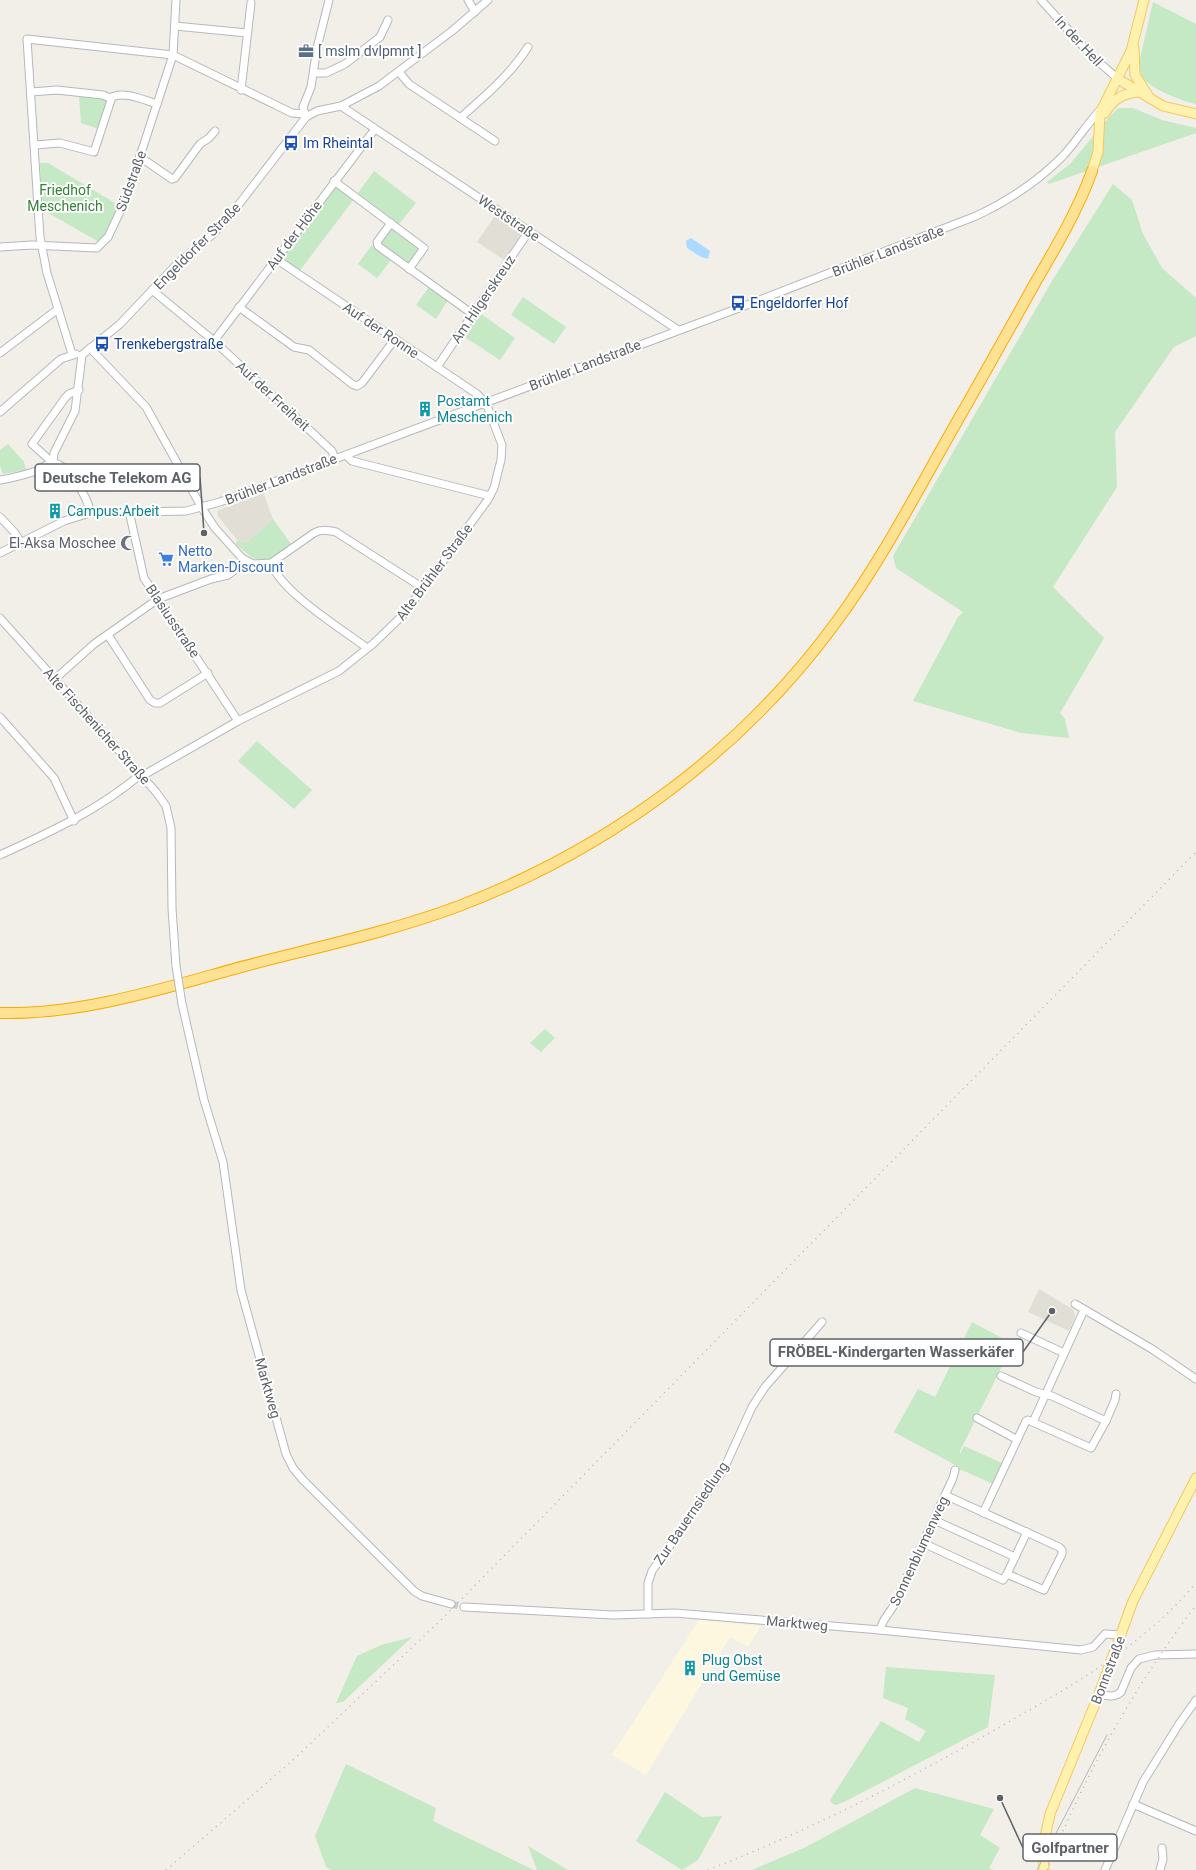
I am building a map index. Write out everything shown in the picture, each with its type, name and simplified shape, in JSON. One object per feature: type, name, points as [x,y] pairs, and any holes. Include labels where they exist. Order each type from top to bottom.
[{"type":"highway","points":[[0,1013],[68,1008],[134,995],[383,930],[434,915],[502,889],[548,867],[595,841],[631,818],[672,788],[721,749],[766,705],[823,640],[858,591],[897,527],[1062,234],[1085,190],[1092,171]]},
{"type":"highway","points":[[0,1018],[22,1011]]},
{"type":"main road","points":[[1144,0],[1134,41],[1134,72],[1151,100]]},
{"type":"main road","name":"Brühler Landstraße","points":[[1102,108],[1118,79],[1134,41]]},
{"type":"main road","points":[[1118,79],[1151,100],[1172,109],[1196,114]]},
{"type":"main road","points":[[1099,125],[1110,105],[1117,98],[1138,92]]},
{"type":"main road","points":[[1092,171],[1098,152],[1099,125],[1102,108]]},
{"type":"main road","name":"Bonnstraße","points":[[1044,1870],[1043,1846],[1050,1814],[1122,1635],[1133,1601],[1196,1478]]},
{"type":"street","name":"Südstraße","points":[[42,245],[97,248],[102,245],[112,231],[126,199],[173,55],[176,0]]},
{"type":"street","points":[[305,115],[303,107],[311,87],[317,48],[329,0]]},
{"type":"street","points":[[468,0],[475,12]]},
{"type":"street","points":[[72,354],[47,274],[42,245],[27,38],[173,55],[241,90],[292,113],[305,115],[341,106],[363,96],[399,72],[488,0]]},
{"type":"street","name":"In der Hell","points":[[1041,0],[1091,55],[1118,79]]},
{"type":"street","points":[[241,90],[251,3]]},
{"type":"street","points":[[314,73],[326,73],[345,64],[380,37],[388,20]]},
{"type":"street","points":[[174,26],[247,33]]},
{"type":"street","points":[[460,118],[489,93],[528,47]]},
{"type":"street","points":[[399,72],[410,84],[495,141]]},
{"type":"street","points":[[31,92],[57,90],[103,95],[110,98],[117,95],[134,97],[157,104]]},
{"type":"street","points":[[35,145],[60,143],[94,152],[107,116],[110,98]]},
{"type":"street","name":"Weststraße","points":[[341,106],[678,330]]},
{"type":"street","name":"Brühler Landstraße","points":[[0,553],[64,521],[90,513],[129,511],[169,512],[202,508],[815,279],[976,216],[1007,200],[1041,177],[1062,157],[1102,108]]},
{"type":"street","name":"Engeldorfer Straße","points":[[82,355],[120,324],[178,263],[213,234],[233,212],[305,115]]},
{"type":"street","name":"Auf der Höhe","points":[[214,341],[334,181],[375,129]]},
{"type":"street","points":[[140,157],[172,179],[175,178],[200,144],[209,138],[215,131]]},
{"type":"street","points":[[334,181],[424,248],[409,269]]},
{"type":"street","points":[[391,224],[377,244],[409,269],[472,313]]},
{"type":"street","name":"Am Hilgerskreuz","points":[[437,367],[472,313],[529,231]]},
{"type":"street","points":[[0,247],[42,245]]},
{"type":"street","name":"Auf der Ronne","points":[[276,259],[477,394],[486,403]]},
{"type":"street","name":"Auf der Freiheit","points":[[152,290],[214,341],[332,451],[335,458]]},
{"type":"street","points":[[239,307],[294,347],[309,350],[352,384],[357,386],[362,383],[395,339]]},
{"type":"street","points":[[0,353],[58,310]]},
{"type":"street","points":[[90,348],[146,407],[202,508],[222,537],[247,561],[259,565],[271,563],[314,533],[320,530],[328,530],[336,532],[423,588]]},
{"type":"street","points":[[0,412],[61,359],[72,354],[82,355],[79,390],[75,411],[54,453],[53,463]]},
{"type":"street","points":[[79,390],[69,394],[65,398],[32,444],[53,463],[60,465],[81,489],[90,507],[90,513]]},
{"type":"street","name":"Alte Brühler Straße","points":[[0,854],[74,821],[141,775],[238,721],[339,671],[368,648],[401,618],[490,496],[498,474],[502,445],[486,403]]},
{"type":"street","points":[[346,454],[352,461],[490,496]]},
{"type":"street","points":[[0,480],[16,477],[53,463]]},
{"type":"street","name":"Blasiusstraße","points":[[129,511],[144,578],[208,673],[238,721]]},
{"type":"street","points":[[0,518],[15,533],[21,543]]},
{"type":"street","points":[[55,679],[94,644],[158,600],[211,579],[228,575],[247,561]]},
{"type":"street","points":[[271,563],[282,579],[306,604],[368,648]]},
{"type":"street","name":"Alte Fischenicher Straße","points":[[1,621],[141,775],[166,806],[169,818],[171,844],[172,908],[176,966]]},
{"type":"street","points":[[108,635],[150,700],[155,703],[160,703],[208,673]]},
{"type":"street","points":[[0,717],[54,778],[74,821]]},
{"type":"street","name":"Marktweg","points":[[176,966],[182,1004],[204,1100],[223,1162],[243,1297],[286,1454],[303,1480],[414,1591],[422,1596],[451,1604]]},
{"type":"street","points":[[1075,1304],[1152,1349],[1196,1379]]},
{"type":"street","points":[[1032,1422],[1084,1310]]},
{"type":"street","name":"Zur Bauernsiedlung","points":[[648,1614],[648,1583],[652,1571],[723,1471],[752,1407],[765,1387],[822,1322]]},
{"type":"street","points":[[1021,1333],[1064,1353]]},
{"type":"street","points":[[1002,1376],[1036,1392],[1045,1394],[1106,1420]]},
{"type":"street","points":[[983,1513],[1024,1423],[1028,1420],[1091,1448],[1116,1400],[1116,1394]]},
{"type":"street","points":[[977,1418],[1016,1439]]},
{"type":"street","name":"Sonnenblumenweg","points":[[880,1630],[883,1620],[893,1608],[923,1544],[955,1470]]},
{"type":"street","points":[[945,1495],[1059,1547],[1062,1550],[1062,1554],[1044,1590],[1008,1574]]},
{"type":"street","points":[[934,1520],[1015,1557]]},
{"type":"street","points":[[923,1544],[1000,1580],[1005,1578],[1008,1574],[1027,1532]]},
{"type":"street","name":"Marktweg","points":[[464,1607],[613,1615],[675,1613],[880,1630],[1081,1650],[1093,1647],[1104,1634],[1122,1635]]},
{"type":"street","points":[[1099,1694],[1113,1696],[1118,1695],[1121,1692],[1133,1663],[1146,1656],[1196,1654]]},
{"type":"street","points":[[1105,1870],[1133,1804],[1152,1765],[1195,1703]]},
{"type":"street","points":[[1133,1804],[1196,1831]]},
{"type":"street","points":[[1160,1870],[1163,1859],[1162,1848]]},
{"type":"shaded area","points":[[497,213],[523,232],[504,260],[477,242]]},
{"type":"shaded area","points":[[263,492],[273,519],[246,543],[237,540],[218,516],[217,511]]},
{"type":"shaded area","points":[[1039,1289],[1074,1310],[1075,1317],[1069,1331],[1028,1312]]},
{"type":"shaded area","points":[[699,1620],[761,1626],[748,1647],[730,1637],[646,1775],[612,1755]]},
{"type":"green space","points":[[1153,2],[1196,24],[1196,104],[1158,90],[1146,81],[1141,74],[1139,63]]},
{"type":"green space","points":[[79,96],[106,100],[107,103],[99,129],[81,123]]},
{"type":"green space","points":[[1118,108],[1133,108],[1162,120],[1196,128],[1196,133],[1049,184],[1047,182],[1070,164]]},
{"type":"green space","name":"Friedhof Meschenich","points":[[40,163],[48,163],[120,206],[109,230],[99,242],[43,210]]},
{"type":"green space","points":[[374,171],[416,203],[399,224],[358,193]]},
{"type":"green space","points":[[1113,184],[1132,200],[1143,234],[1162,268],[1196,298],[1196,336],[1174,347],[1115,432],[1117,487],[1053,587],[1104,638],[1060,713],[1065,719],[1069,738],[1021,733],[913,701],[958,617],[963,612],[896,568],[893,556],[1052,281]]},
{"type":"green space","points":[[337,186],[354,199],[298,273],[282,261],[281,258],[332,187]]},
{"type":"green space","points":[[393,229],[419,248],[408,263],[382,243]]},
{"type":"green space","points":[[372,245],[391,260],[377,278],[358,264]]},
{"type":"green space","points":[[429,287],[448,300],[436,319],[416,305]]},
{"type":"green space","points":[[523,297],[566,327],[554,344],[511,315]]},
{"type":"green space","points":[[477,311],[515,338],[500,360],[460,334]]},
{"type":"green space","points":[[8,444],[24,462],[26,470],[3,474],[0,466],[0,450]]},
{"type":"green space","points":[[273,519],[291,544],[275,555],[269,559],[258,560],[244,552],[236,544],[237,540],[246,543]]},
{"type":"green space","points":[[257,741],[312,790],[294,809],[238,761]]},
{"type":"green space","points":[[545,1029],[555,1038],[541,1052],[530,1043]]},
{"type":"green space","points":[[972,1322],[1013,1344],[960,1451],[960,1454],[964,1446],[1002,1463],[993,1484],[962,1470],[958,1471],[959,1467],[894,1432],[918,1389],[935,1397]]},
{"type":"green space","points":[[412,1637],[343,1702],[336,1703],[357,1656],[381,1645]]},
{"type":"green space","points":[[886,1667],[995,1675],[988,1727],[844,1802],[836,1805],[833,1804],[830,1801],[832,1797],[881,1721],[919,1742],[926,1731],[905,1719],[908,1708],[883,1698]]},
{"type":"green space","points":[[346,1764],[436,1808],[433,1821],[534,1870],[331,1870],[326,1867],[315,1836]]},
{"type":"green space","points":[[915,1788],[994,1809],[980,1835],[1000,1848],[989,1868],[993,1870],[752,1870],[806,1847]]},
{"type":"green space","points":[[665,1792],[702,1817],[722,1816],[698,1860],[682,1870],[636,1841]]},
{"type":"green space","points":[[528,1846],[568,1870],[537,1870]]},
{"type":"water","points":[[691,238],[710,251],[708,259],[701,257],[687,248],[686,241]]},
{"type":"tunnel","points":[[451,1604],[464,1607]]},
{"type":"tram line","points":[[1037,1870],[1107,1735]]},
{"type":"railway","points":[[166,1870],[292,1761],[443,1618],[1196,852]]},
{"type":"railway","points":[[708,1870],[783,1839],[891,1787],[1052,1697],[1104,1664],[1129,1646],[1175,1606],[1196,1583]]},
{"type":"railway","points":[[1047,1870],[1077,1800],[1112,1732],[1152,1667],[1196,1605]]},
{"type":"place","name":"[ mslm dvlpmnt ]","points":[[306,51]]},
{"type":"place","name":"Im Rheintal","points":[[291,143]]},
{"type":"place","name":"Engeldorfer Hof","points":[[738,303]]},
{"type":"place","name":"Trenkebergstraße","points":[[102,344]]},
{"type":"place","name":"Postamt Meschenich","points":[[425,409]]},
{"type":"place","name":"Campus:Arbeit","points":[[55,511]]},
{"type":"place","name":"Deutsche Telekom AG","points":[[204,533]]},
{"type":"place","name":"El-Aksa Moschee","points":[[128,543]]},
{"type":"place","name":"Netto Marken-Discount","points":[[166,559]]},
{"type":"place","name":"FRÖBEL-Kindergarten Wasserkäfer","points":[[1052,1311]]},
{"type":"place","name":"Plug Obst und Gemüse","points":[[690,1668]]},
{"type":"place","name":"Golfpartner","points":[[1000,1798]]}]
